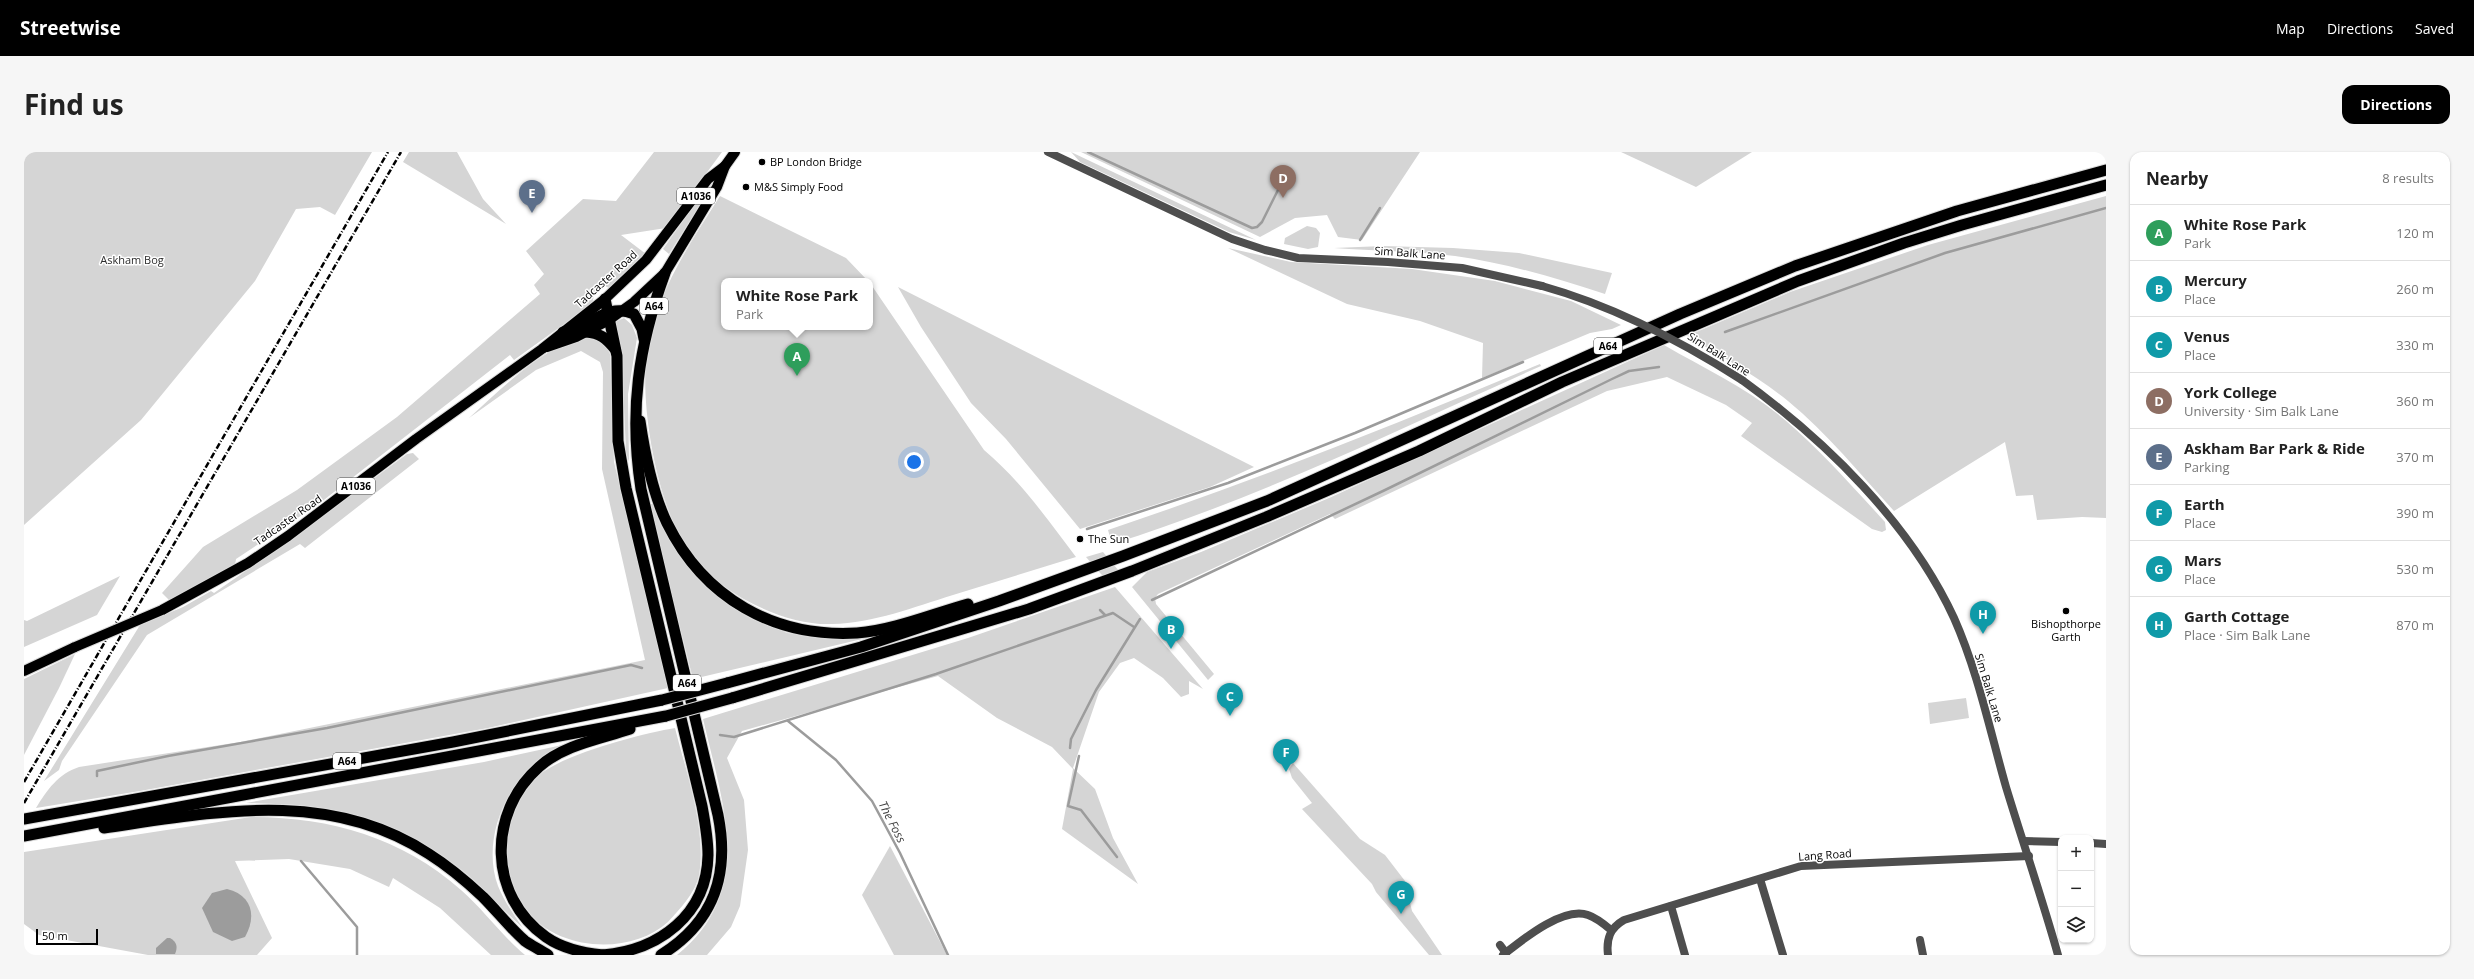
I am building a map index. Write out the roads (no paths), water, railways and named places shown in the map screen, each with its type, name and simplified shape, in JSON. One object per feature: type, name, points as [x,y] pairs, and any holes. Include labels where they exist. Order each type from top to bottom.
[{"type":"highway","name":"A64","points":[[27,818],[453,742],[662,700],[861,647],[999,602],[1266,501],[1680,314],[1795,266],[1957,211],[2106,170]]},
{"type":"highway","name":"A64","points":[[608,316],[616,351],[618,441],[626,488],[702,806],[708,856],[705,875],[699,894],[689,911],[676,926],[660,939],[642,948],[623,953],[603,955],[583,953],[564,947],[547,938],[531,925],[518,910],[509,892],[503,874],[500,848],[503,822],[511,802],[523,783],[540,766],[573,747],[666,716],[732,698],[1022,611],[1132,571],[1266,517],[1419,450],[1562,382],[1798,282],[1926,236],[2106,185]]},
{"type":"highway","name":"A64","points":[[661,955],[688,935],[706,911],[719,880],[723,861],[722,837],[641,489],[634,425],[636,391],[644,339],[665,273]]},
{"type":"highway","points":[[605,299],[608,316]]},
{"type":"highway","name":"A64","points":[[622,311],[634,314],[642,329],[644,339]]},
{"type":"highway","points":[[563,332],[622,311]]},
{"type":"highway","points":[[586,332],[598,333],[604,336],[616,351]]},
{"type":"highway","name":"A64","points":[[636,391],[650,471],[667,523],[692,564],[705,579],[738,606],[769,621],[820,634],[858,633],[886,627],[971,603],[999,602]]},
{"type":"highway","name":"A64","points":[[24,836],[666,716]]},
{"type":"highway","name":"A64","points":[[76,826],[100,828],[218,812],[255,809],[292,810],[332,815],[394,835],[428,853],[466,882],[525,941],[548,955]]},
{"type":"main road","name":"Tadcaster Road","points":[[622,311],[665,273],[717,187],[725,166],[734,152]]},
{"type":"main road","name":"Tadcaster Road","points":[[24,671],[162,610],[248,563],[288,536],[416,438],[542,349],[605,299],[646,260],[708,179],[725,166]]},
{"type":"main road","name":"Tadcaster Road","points":[[542,349],[586,332],[608,316]]},
{"type":"street","name":"Sim Balk Lane","points":[[1048,152],[1232,239],[1266,250],[1298,258],[1388,262],[1462,268],[1542,286],[1603,306],[1660,332],[1701,354],[1742,380],[1806,430],[1849,472],[1893,523],[1935,584],[1954,619],[1970,660],[2058,955]]},
{"type":"street","points":[[2024,842],[2058,842]]},
{"type":"street","points":[[2094,843],[2106,844]]},
{"type":"street","name":"Lang Road","points":[[1611,930],[1624,920],[1811,865],[1945,861],[2029,856]]},
{"type":"street","points":[[1760,879],[1783,955]]},
{"type":"street","points":[[1671,906],[1685,955]]},
{"type":"street","points":[[1500,945],[1504,954],[1551,921],[1570,915],[1587,915],[1611,930],[1608,939],[1608,955]]},
{"type":"street","points":[[1920,940],[1923,955]]},
{"type":"waterway","points":[[1088,152],[1252,228],[1257,227],[1262,222],[1285,176]]},
{"type":"waterway","points":[[1360,240],[1380,208]]},
{"type":"waterway","points":[[1725,332],[1945,253],[2106,208]]},
{"type":"waterway","points":[[1087,529],[1228,483],[1355,433],[1523,362]]},
{"type":"waterway","points":[[1152,600],[1383,491],[1629,371],[1659,367]]},
{"type":"waterway","points":[[1100,610],[1105,615]]},
{"type":"waterway","points":[[720,735],[734,737],[936,674],[1113,613],[1134,627]]},
{"type":"waterway","points":[[1070,748],[1071,739],[1096,690],[1140,619]]},
{"type":"waterway","points":[[97,776],[97,771],[168,756],[327,728],[631,665],[642,668]]},
{"type":"waterway","name":"The Foss","points":[[788,721],[836,760],[872,801],[900,853],[948,955]]},
{"type":"waterway","points":[[1079,756],[1068,806],[1081,810],[1117,857]]},
{"type":"waterway","points":[[301,861],[357,927],[357,955]]},
{"type":"railway","points":[[24,782],[388,152]]},
{"type":"railway","points":[[24,803],[401,152]]},
{"type":"place","name":"BP London Bridge","points":[[762,162]]},
{"type":"place","name":"M&S Simply Food","points":[[746,187]]},
{"type":"place","name":"York College","points":[[1283,198]]},
{"type":"place","name":"Askham Bar Park & Ride","points":[[532,213]]},
{"type":"place","name":"White Rose Park","points":[[797,376]]},
{"type":"place","name":"The Sun","points":[[1080,539]]},
{"type":"place","name":"Bishopthorpe Garth","points":[[2066,611]]},
{"type":"place","name":"Garth Cottage","points":[[1983,634]]},
{"type":"place","name":"Mercury","points":[[1171,649]]},
{"type":"place","name":"Venus","points":[[1230,716]]},
{"type":"place","name":"Earth","points":[[1286,772]]},
{"type":"place","name":"Mars","points":[[1401,914]]},
{"type":"park label","name":"Askham Bog","points":[[132,260]]}]
